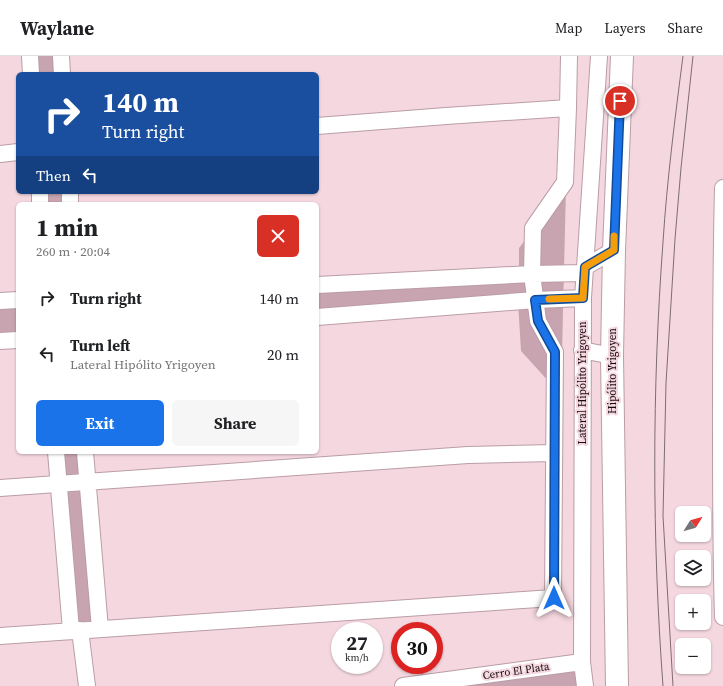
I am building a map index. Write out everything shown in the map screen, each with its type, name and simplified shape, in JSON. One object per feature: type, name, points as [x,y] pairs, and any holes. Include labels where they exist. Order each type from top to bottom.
[{"type":"main road","name":"Hipólito Yrigoyen","points":[[617,686],[612,356],[614,250],[622,56]]},
{"type":"street","points":[[30,56],[31,72]]},
{"type":"street","points":[[61,56],[62,72]]},
{"type":"street","points":[[0,636],[554,598],[555,352],[538,321],[532,274],[533,228],[565,182],[569,56]]},
{"type":"street","name":"Lateral Hipólito Yrigoyen","points":[[585,686],[582,662],[583,298],[598,56]]},
{"type":"street","points":[[319,126],[568,108]]},
{"type":"street","points":[[0,154],[16,152]]},
{"type":"street","points":[[723,188],[721,555],[723,617]]},
{"type":"street","points":[[319,285],[585,270],[614,250]]},
{"type":"street","points":[[319,317],[535,300],[583,298]]},
{"type":"street","points":[[0,301],[16,300]]},
{"type":"street","points":[[0,341],[16,340]]},
{"type":"street","points":[[582,350],[612,356]]},
{"type":"street","points":[[0,488],[468,455],[554,453]]},
{"type":"street","points":[[56,454],[58,483],[76,630],[87,686]]},
{"type":"street","points":[[85,454],[100,629]]},
{"type":"street","name":"Cerro El Plata","points":[[403,686],[467,682],[582,662]]},
{"type":"shaded area","points":[[33,56],[57,56],[58,72],[34,72]]},
{"type":"shaded area","points":[[566,187],[561,395],[521,351],[518,302],[319,316],[319,283],[519,268],[519,248]]},
{"type":"shaded area","points":[[42,194],[65,194],[66,202],[43,202]]},
{"type":"shaded area","points":[[16,304],[16,337],[0,338],[0,305]]},
{"type":"shaded area","points":[[61,454],[83,454],[96,626],[74,628]]},
{"type":"shaded area","points":[[582,662],[585,686],[468,686],[466,677]]},
{"type":"tram line","points":[[663,686],[659,630],[655,520],[655,408],[659,298],[663,242],[674,126],[683,56]]},
{"type":"tram line","points":[[673,686],[663,516],[666,383],[675,239],[693,56]]},
{"type":"slow traffic","points":[[549,299],[583,298],[585,267],[614,250],[614,236]]},
{"type":"route","points":[[554,598],[555,352],[538,321],[535,300],[583,298],[585,267],[614,250],[620,101]]}]
